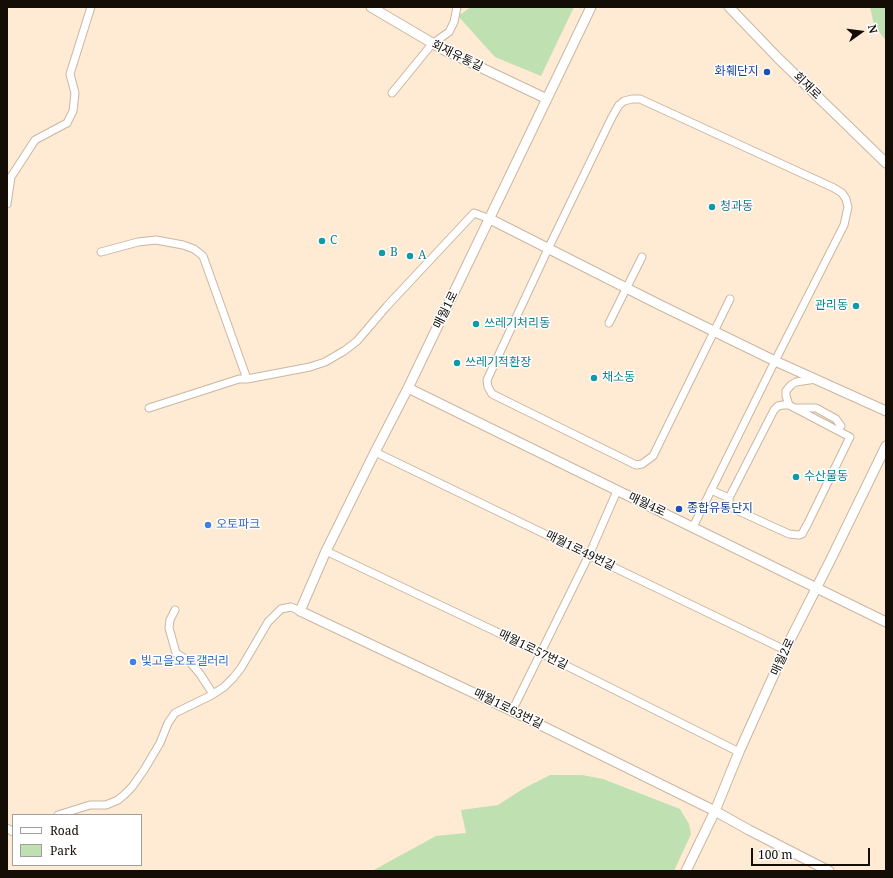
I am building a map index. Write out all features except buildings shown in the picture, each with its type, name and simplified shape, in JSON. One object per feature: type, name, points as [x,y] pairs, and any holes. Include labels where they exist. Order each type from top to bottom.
[{"type":"street","points":[[7,204],[11,177],[35,140],[67,123],[73,111],[75,93],[70,74],[91,7]]},
{"type":"street","name":"회재유통길","points":[[371,7],[432,44],[547,99]]},
{"type":"street","points":[[392,93],[432,44],[449,32],[454,22],[457,7]]},
{"type":"street","name":"매월1로","points":[[300,611],[326,551],[374,452],[408,388],[591,7]]},
{"type":"street","name":"회재로","points":[[729,7],[783,63],[886,163]]},
{"type":"street","points":[[693,527],[844,225],[848,207],[846,199],[842,193],[656,106],[640,100],[632,99],[624,101],[619,105],[612,117],[488,374],[487,380],[488,387],[492,394],[636,465],[642,464],[653,456],[730,299]]},
{"type":"street","points":[[149,408],[239,379],[247,379],[319,364],[344,351],[357,340],[386,306],[474,213],[490,219],[627,289],[775,361],[886,411]]},
{"type":"street","points":[[101,252],[138,242],[156,240],[183,245],[194,249],[203,256],[247,379]]},
{"type":"street","points":[[609,323],[642,257]]},
{"type":"street","points":[[816,379],[796,382],[786,390],[786,396],[792,407],[850,437],[802,534],[794,536],[732,508],[729,503],[729,498],[774,410],[778,406],[792,407],[816,408],[836,419],[841,426]]},
{"type":"street","name":"매월4로","points":[[408,388],[886,622]]},
{"type":"street","name":"매월2로","points":[[686,871],[715,811],[739,752],[786,650],[886,446]]},
{"type":"street","name":"매월1로49번길","points":[[374,452],[786,650]]},
{"type":"street","points":[[711,490],[729,498]]},
{"type":"street","points":[[512,711],[589,555],[617,491]]},
{"type":"street","name":"매월1로57번길","points":[[326,551],[541,653],[739,752]]},
{"type":"street","points":[[61,814],[76,808],[106,804],[118,800],[132,787],[144,770],[160,743],[168,723],[175,713],[213,694],[233,678],[241,668],[268,622],[281,609],[292,607],[300,611]]},
{"type":"street","points":[[175,610],[170,620],[169,628],[176,653],[189,662],[200,674],[213,694]]},
{"type":"street","name":"매월1로63번길","points":[[300,611],[512,711],[715,811],[829,871]]},
{"type":"green space","points":[[471,7],[574,7],[541,76],[495,57],[458,16]]},
{"type":"green space","points":[[870,7],[886,7],[886,41],[874,25]]},
{"type":"green space","points":[[550,775],[582,775],[603,779],[680,809],[689,824],[691,834],[674,871],[372,871],[436,836],[466,833],[461,810],[498,805],[521,790]]},
{"type":"place","name":"화훼단지","points":[[767,72]]},
{"type":"place","name":"청과동","points":[[712,207]]},
{"type":"place","name":"C","points":[[322,241]]},
{"type":"place","name":"B","points":[[382,253]]},
{"type":"place","name":"A","points":[[410,256]]},
{"type":"place","name":"관리동","points":[[856,306]]},
{"type":"place","name":"쓰레기처리동","points":[[476,324]]},
{"type":"place","name":"쓰레기적환장","points":[[457,363]]},
{"type":"place","name":"채소동","points":[[594,378]]},
{"type":"place","name":"수산물동","points":[[796,477]]},
{"type":"place","name":"종합유통단지","points":[[679,509]]},
{"type":"place","name":"오토파크","points":[[208,525]]},
{"type":"place","name":"빛고을오토갤러리","points":[[133,662]]}]
